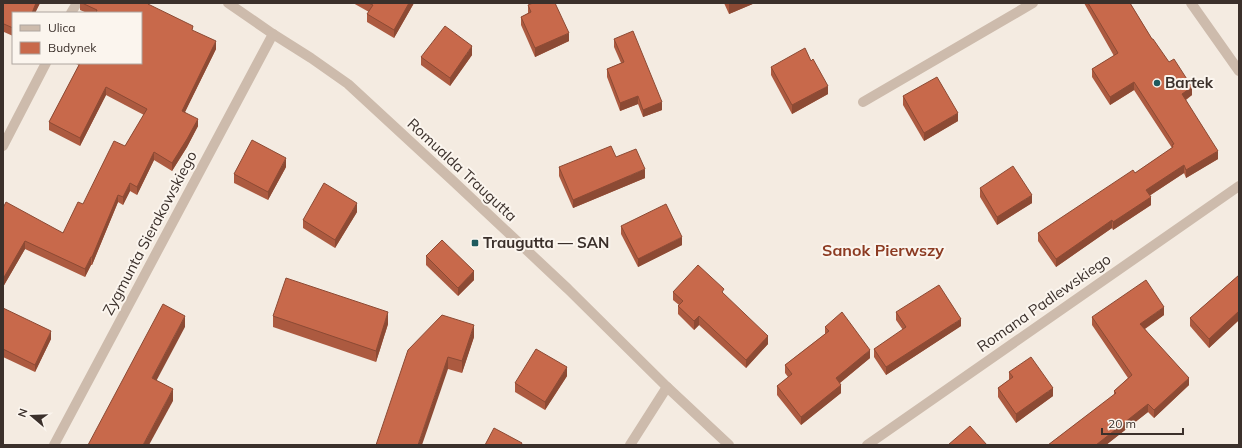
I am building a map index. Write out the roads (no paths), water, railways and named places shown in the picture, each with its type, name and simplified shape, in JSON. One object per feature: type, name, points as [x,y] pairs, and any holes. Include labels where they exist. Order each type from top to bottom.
[{"type":"street","points":[[72,12],[76,3]]},
{"type":"street","name":"Romualda Traugutta","points":[[228,3],[348,84],[568,289],[667,387],[729,445]]},
{"type":"street","points":[[863,102],[1033,3]]},
{"type":"street","points":[[1191,3],[1239,71]]},
{"type":"street","name":"Zygmunta Sierakowskiego","points":[[54,445],[273,34]]},
{"type":"street","points":[[3,146],[45,64]]},
{"type":"street","name":"Romana Padlewskiego","points":[[866,445],[1239,186]]},
{"type":"street","points":[[630,445],[667,387]]},
{"type":"place","name":"Bartek","points":[[1157,83]]},
{"type":"place","name":"Traugutta — SAN","points":[[475,243]]},
{"type":"district","name":"Sanok Pierwszy","points":[[883,250]]}]
